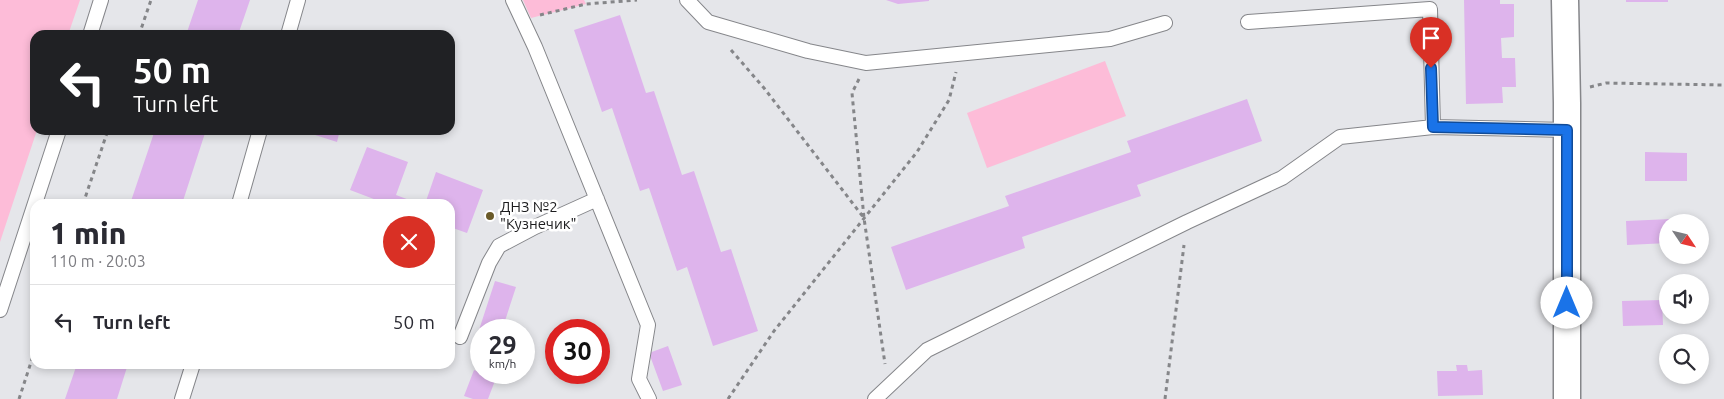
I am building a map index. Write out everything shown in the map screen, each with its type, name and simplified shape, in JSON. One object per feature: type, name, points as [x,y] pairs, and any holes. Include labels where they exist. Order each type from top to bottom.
[{"type":"street","points":[[1565,0],[1567,399]]},
{"type":"lane","points":[[92,30],[101,0]]},
{"type":"lane","points":[[289,30],[298,0]]},
{"type":"lane","points":[[513,0],[523,20],[648,325],[639,379],[649,399]]},
{"type":"lane","points":[[686,0],[708,22],[808,51],[866,62],[1110,39],[1165,23]]},
{"type":"lane","points":[[1248,22],[1430,9],[1433,127]]},
{"type":"lane","points":[[875,399],[927,350],[1187,222],[1282,178],[1340,137],[1433,127],[1567,130]]},
{"type":"lane","points":[[36,199],[57,135]]},
{"type":"lane","points":[[240,199],[259,135]]},
{"type":"lane","points":[[460,337],[489,263],[498,246],[534,227],[597,199]]},
{"type":"lane","points":[[0,310],[30,218]]},
{"type":"lane","points":[[182,399],[191,369]]},
{"type":"path","points":[[141,30],[151,0]]},
{"type":"path","points":[[523,20],[586,4],[637,0]]},
{"type":"path","points":[[708,22],[764,88],[864,218]]},
{"type":"path","points":[[728,399],[774,331],[918,152],[950,100],[960,54]]},
{"type":"path","points":[[866,62],[852,93],[864,218],[881,330],[887,389]]},
{"type":"path","points":[[1567,102],[1588,88],[1606,83],[1724,85]]},
{"type":"path","points":[[85,199],[106,135]]},
{"type":"path","points":[[1165,399],[1187,222]]},
{"type":"path","points":[[19,399],[30,365]]},
{"type":"shaded area","points":[[0,0],[80,0],[70,30],[30,30],[30,135],[35,135],[0,242]]},
{"type":"shaded area","points":[[523,0],[584,0],[586,4],[531,18]]},
{"type":"shaded area","points":[[1105,61],[1126,116],[987,168],[967,113]]},
{"type":"building","points":[[198,0],[250,0],[240,30],[188,30]]},
{"type":"building","points":[[886,0],[929,0],[929,1],[898,4]]},
{"type":"building","points":[[1464,0],[1500,0],[1500,4],[1514,4],[1514,37],[1501,38],[1502,58],[1515,58],[1516,87],[1502,87],[1503,103],[1466,104]]},
{"type":"building","points":[[1626,0],[1668,0],[1668,2],[1626,2]]},
{"type":"building","points":[[620,15],[646,93],[654,91],[682,175],[694,171],[721,252],[731,249],[758,331],[713,346],[687,267],[677,271],[649,188],[640,191],[612,108],[602,112],[574,30]]},
{"type":"building","points":[[1247,99],[1262,141],[1137,185],[1141,196],[1022,237],[1025,248],[906,290],[891,247],[1009,206],[1005,196],[1131,152],[1127,141]]},
{"type":"building","points":[[153,135],[204,135],[184,199],[132,199]]},
{"type":"building","points":[[315,135],[339,135],[337,142]]},
{"type":"building","points":[[367,147],[408,162],[396,195],[407,199],[374,199],[350,190]]},
{"type":"building","points":[[1645,152],[1687,153],[1687,181],[1645,181]]},
{"type":"building","points":[[436,172],[483,190],[467,233],[455,229],[455,199],[427,199]]},
{"type":"building","points":[[1659,220],[1659,243],[1627,245],[1626,221]]},
{"type":"building","points":[[495,281],[516,287],[506,319],[483,319]]},
{"type":"building","points":[[1659,300],[1659,324],[1663,325],[1623,326],[1622,301]]},
{"type":"building","points":[[668,346],[682,385],[663,391],[649,353]]},
{"type":"building","points":[[1456,365],[1467,365],[1468,371],[1482,370],[1483,395],[1438,396],[1437,371],[1457,371]]},
{"type":"building","points":[[75,369],[126,369],[117,399],[65,399]]},
{"type":"building","points":[[470,380],[470,384],[494,384],[488,399],[473,399],[464,396]]},
{"type":"place","name":"ДНЗ №2 \"Кузнечик\"","points":[[490,216]]},
{"type":"route","points":[[1431,68],[1433,127],[1567,130],[1567,303]]}]
